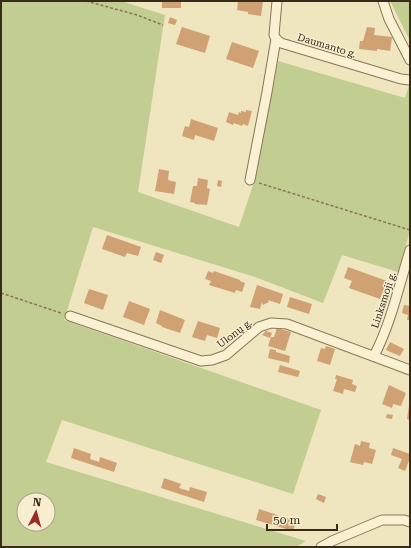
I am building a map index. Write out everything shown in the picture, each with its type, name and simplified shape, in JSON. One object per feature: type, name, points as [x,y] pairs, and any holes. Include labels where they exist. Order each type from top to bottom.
[{"type":"street","points":[[250,180],[276,39],[274,35],[277,1]]},
{"type":"street","points":[[383,1],[389,19],[410,60]]},
{"type":"street","name":"Daumanto g.","points":[[276,39],[281,43],[401,80],[410,80]]},
{"type":"street","name":"Linksmoji g.","points":[[374,356],[389,321],[410,250]]},
{"type":"street","name":"Ulonų g.","points":[[70,316],[201,361],[212,360],[226,355],[259,327],[272,323],[287,324],[410,370]]},
{"type":"street","points":[[321,547],[382,520],[395,519],[410,522]]},
{"type":"path","points":[[86,1],[137,15],[163,25]]},
{"type":"path","points":[[250,180],[410,230]]},
{"type":"path","points":[[1,293],[70,316]]},
{"type":"path","points":[[410,491],[410,499]]},
{"type":"green space","points":[[1,1],[121,1],[165,15],[138,192],[239,227],[256,176],[278,61],[405,98],[410,82],[410,231],[398,272],[342,255],[323,303],[255,277],[93,227],[64,320],[321,410],[293,494],[62,420],[46,462],[306,541],[296,547],[1,547]]},
{"type":"green space","points":[[390,1],[410,1],[410,41]]},
{"type":"building","points":[[162,1],[181,1],[181,8],[162,8]]},
{"type":"building","points":[[238,1],[263,1],[261,16],[248,14],[248,12],[237,10]]},
{"type":"building","points":[[170,17],[177,20],[175,25],[168,23]]},
{"type":"building","points":[[182,27],[210,36],[205,53],[176,44]]},
{"type":"building","points":[[367,27],[375,28],[374,35],[392,37],[390,51],[359,49],[360,41],[363,41]]},
{"type":"building","points":[[232,42],[259,51],[253,68],[226,59]]},
{"type":"building","points":[[246,110],[252,111],[248,126],[243,124],[242,126],[234,123],[233,125],[226,122],[229,112],[238,115],[239,112],[246,112]]},
{"type":"building","points":[[191,119],[218,128],[214,141],[195,135],[194,140],[182,136],[185,126],[189,127]]},
{"type":"building","points":[[159,169],[169,171],[168,180],[176,182],[174,194],[155,191]]},
{"type":"building","points":[[198,178],[208,180],[207,188],[210,189],[207,205],[190,202],[193,186],[197,186]]},
{"type":"building","points":[[218,180],[222,181],[221,187],[217,186]]},
{"type":"building","points":[[107,235],[141,247],[138,256],[127,253],[125,257],[102,249]]},
{"type":"building","points":[[156,252],[164,255],[161,263],[153,260]]},
{"type":"building","points":[[348,267],[387,281],[380,299],[349,288],[352,281],[344,278]]},
{"type":"building","points":[[208,271],[213,273],[214,271],[245,283],[242,292],[236,290],[235,293],[209,285],[211,281],[205,279]]},
{"type":"building","points":[[257,285],[283,294],[280,304],[268,300],[269,302],[263,305],[262,302],[260,309],[250,307]]},
{"type":"building","points":[[89,289],[108,295],[103,310],[84,303]]},
{"type":"building","points":[[290,297],[312,304],[309,314],[287,307]]},
{"type":"building","points":[[129,301],[150,309],[144,325],[123,317]]},
{"type":"building","points":[[404,305],[410,306],[410,320],[407,320],[408,315],[402,313]]},
{"type":"building","points":[[160,310],[185,320],[180,333],[162,327],[156,323]]},
{"type":"building","points":[[198,321],[220,328],[217,338],[207,335],[205,341],[192,337]]},
{"type":"building","points":[[277,328],[291,332],[285,351],[268,346],[271,337],[274,337]]},
{"type":"building","points":[[266,331],[272,333],[270,338],[262,335]]},
{"type":"building","points":[[390,342],[404,349],[400,356],[386,350]]},
{"type":"building","points":[[326,346],[335,349],[330,365],[317,361],[321,348],[325,349]]},
{"type":"building","points":[[270,349],[290,356],[289,363],[268,358]]},
{"type":"building","points":[[280,365],[300,371],[298,377],[278,372]]},
{"type":"building","points":[[336,375],[353,380],[352,384],[357,386],[355,392],[344,389],[343,394],[333,391],[337,379],[335,379]]},
{"type":"building","points":[[389,385],[406,393],[401,406],[393,404],[392,408],[382,404]]},
{"type":"building","points":[[410,406],[410,420],[407,419]]},
{"type":"building","points":[[387,414],[393,415],[392,419],[386,418]]},
{"type":"building","points":[[361,441],[370,443],[369,448],[376,450],[372,464],[364,462],[363,465],[350,462],[355,444],[360,446]]},
{"type":"building","points":[[74,448],[91,454],[90,459],[99,462],[100,457],[117,463],[114,472],[71,458]]},
{"type":"building","points":[[393,448],[410,454],[405,471],[398,468],[402,459],[391,455]]},
{"type":"building","points":[[164,478],[181,484],[179,488],[189,491],[190,487],[207,492],[204,502],[161,488]]},
{"type":"building","points":[[318,494],[326,497],[324,503],[316,499]]},
{"type":"building","points":[[259,509],[296,521],[293,531],[256,520]]}]
